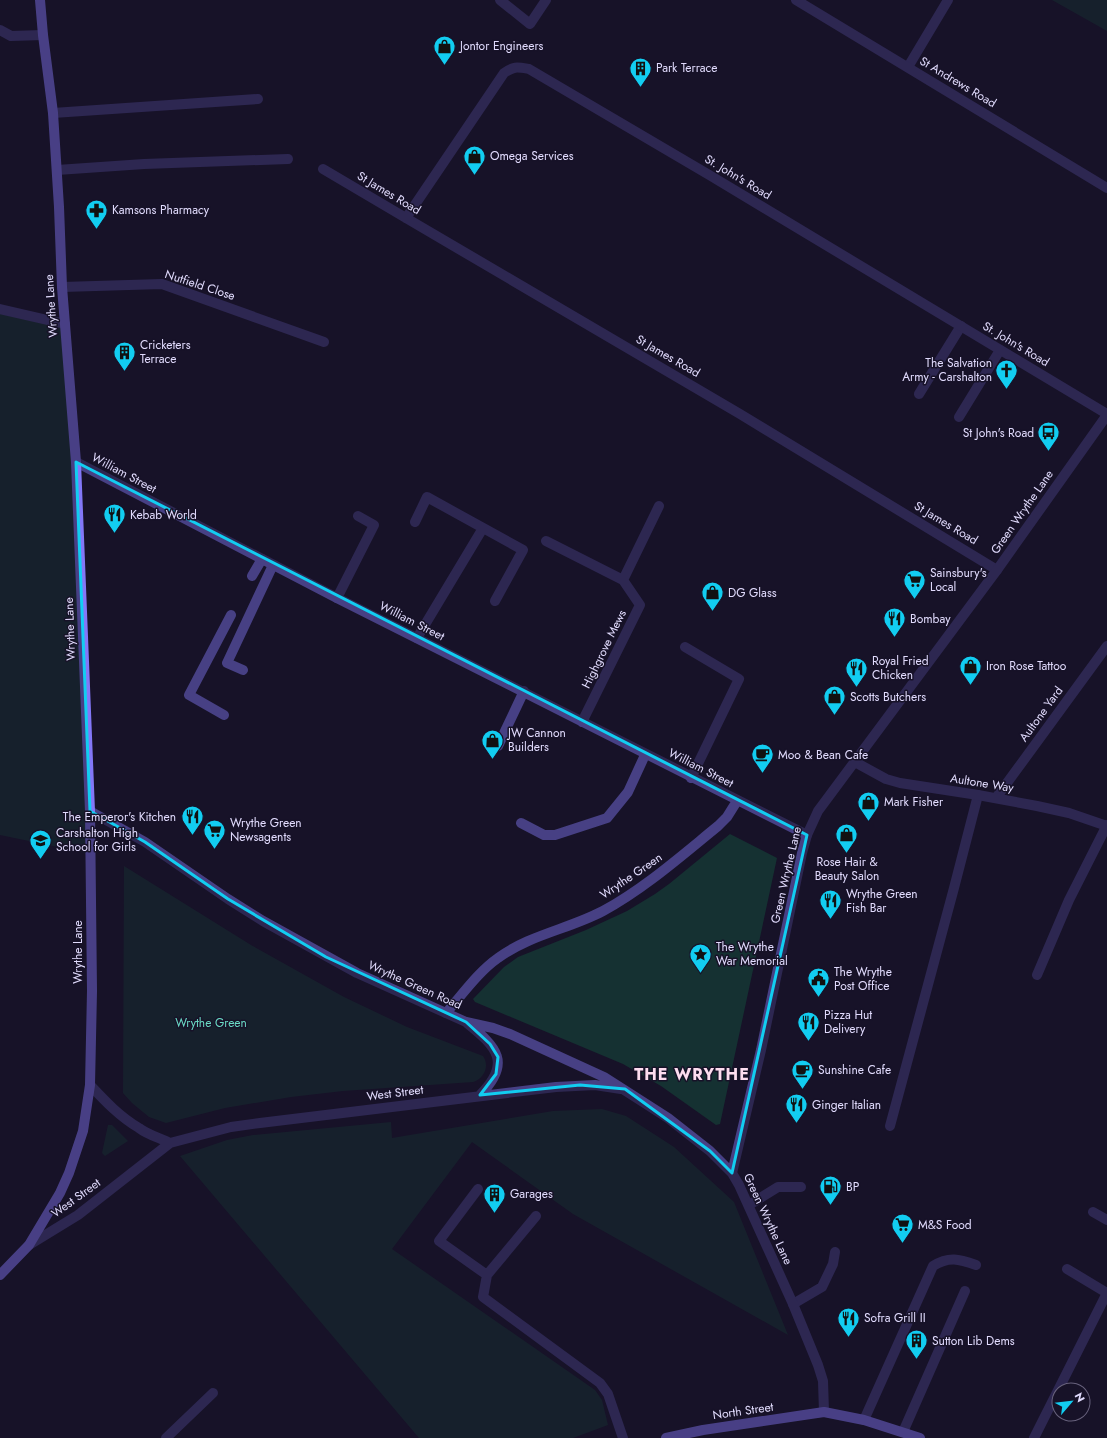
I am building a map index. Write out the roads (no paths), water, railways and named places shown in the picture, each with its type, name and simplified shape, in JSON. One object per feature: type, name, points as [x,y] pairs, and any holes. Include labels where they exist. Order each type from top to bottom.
[{"type":"main road","name":"Wrythe Lane","points":[[29,1245],[50,1211],[69,1173],[83,1132],[90,1085],[92,991],[90,811],[76,462],[62,287],[53,113],[40,0]]},
{"type":"main road","name":"West Street","points":[[0,1275],[29,1245]]},
{"type":"main road","name":"North Street","points":[[666,1438],[703,1430],[824,1412],[864,1420],[920,1438]]},
{"type":"street","points":[[500,0],[530,24],[546,0]]},
{"type":"street","name":"St Andrews Road","points":[[796,0],[1107,188]]},
{"type":"street","points":[[908,67],[948,0]]},
{"type":"street","points":[[0,30],[11,36],[43,35]]},
{"type":"street","name":"St. John's Road","points":[[406,218],[504,74],[512,68],[519,67],[529,69],[1107,414]]},
{"type":"street","points":[[53,113],[258,99]]},
{"type":"street","points":[[57,170],[144,164],[288,158]]},
{"type":"street","name":"St James Road","points":[[324,168],[406,218],[740,414],[997,570]]},
{"type":"street","name":"Nutfield Close","points":[[62,287],[162,284],[324,342]]},
{"type":"street","points":[[0,309],[65,324]]},
{"type":"street","points":[[919,394],[961,326]]},
{"type":"street","points":[[959,418],[1000,350]]},
{"type":"street","name":"Green Wrythe Lane","points":[[824,1412],[822,1381],[818,1365],[793,1304],[732,1173],[761,1050],[807,836],[818,811],[997,570],[1107,414]]},
{"type":"street","name":"William Street","points":[[76,462],[337,598],[737,801]]},
{"type":"street","points":[[415,522],[427,497],[523,550],[495,600]]},
{"type":"street","points":[[623,580],[659,506]]},
{"type":"street","points":[[337,598],[374,525],[358,516]]},
{"type":"street","points":[[417,638],[482,528]]},
{"type":"street","name":"Highgrove Mews","points":[[546,541],[623,580],[640,605],[582,722]]},
{"type":"street","points":[[252,576],[262,559]]},
{"type":"street","points":[[243,670],[227,663],[273,565]]},
{"type":"street","points":[[224,715],[189,695],[231,615]]},
{"type":"street","name":"Aultone Yard","points":[[996,798],[1107,646]]},
{"type":"street","points":[[685,647],[739,679],[691,778]]},
{"type":"street","points":[[498,746],[524,692]]},
{"type":"street","points":[[521,823],[544,835],[555,835],[607,818],[628,792],[645,755]]},
{"type":"street","name":"Aultone Way","points":[[855,762],[886,779],[900,783],[978,794],[1069,813],[1107,825]]},
{"type":"street","points":[[890,1126],[978,794]]},
{"type":"street","points":[[737,801],[807,836]]},
{"type":"street","name":"Wrythe Green","points":[[446,1013],[487,967],[498,958],[526,941],[576,923],[602,911],[642,887],[718,826],[727,817],[737,801]]},
{"type":"street","name":"Wrythe Green Road","points":[[90,811],[145,842],[228,899],[289,936],[357,973],[466,1022],[493,1028],[510,1034],[587,1068],[625,1090],[668,1118],[710,1151],[732,1173]]},
{"type":"street","points":[[1037,975],[1070,900],[1107,825]]},
{"type":"street","points":[[466,1022],[482,1034],[498,1056],[499,1064],[496,1074],[490,1086],[480,1095]]},
{"type":"street","points":[[90,1085],[108,1104],[140,1129],[170,1143]]},
{"type":"street","name":"West Street","points":[[29,1245],[78,1215],[170,1143],[239,1126],[480,1095],[580,1085],[595,1085],[625,1090]]},
{"type":"street","points":[[748,1205],[778,1188],[801,1187]]},
{"type":"street","points":[[478,1189],[439,1241],[487,1275]]},
{"type":"street","points":[[1093,1212],[1107,1220]]},
{"type":"street","points":[[536,1216],[487,1275],[484,1297],[600,1383],[608,1394],[623,1438]]},
{"type":"street","points":[[793,1304],[822,1287],[833,1264],[835,1252]]},
{"type":"street","points":[[864,1420],[933,1266],[942,1260],[959,1260],[976,1265]]},
{"type":"street","points":[[1034,1438],[1107,1293],[1067,1270]]},
{"type":"street","points":[[904,1432],[965,1291]]},
{"type":"street","points":[[166,1438],[213,1393]]},
{"type":"place","name":"Jontor Engineers","points":[[445,66]]},
{"type":"place","name":"Park Terrace","points":[[641,88]]},
{"type":"place","name":"Omega Services","points":[[474,176]]},
{"type":"place","name":"Kamsons Pharmacy","points":[[96,230]]},
{"type":"place","name":"Cricketers Terrace","points":[[125,372]]},
{"type":"place","name":"The Salvation Army - Carshalton","points":[[1007,390]]},
{"type":"place","name":"St John's Road","points":[[1049,452]]},
{"type":"place","name":"Kebab World","points":[[115,534]]},
{"type":"place","name":"Sainsbury's Local","points":[[915,600]]},
{"type":"place","name":"DG Glass","points":[[712,612]]},
{"type":"place","name":"Bombay","points":[[894,638]]},
{"type":"place","name":"Iron Rose Tattoo","points":[[971,686]]},
{"type":"place","name":"Royal Fried Chicken","points":[[857,688]]},
{"type":"place","name":"Scotts Butchers","points":[[835,716]]},
{"type":"place","name":"JW Cannon Builders","points":[[493,760]]},
{"type":"place","name":"Moo & Bean Cafe","points":[[762,774]]},
{"type":"place","name":"Mark Fisher","points":[[869,822]]},
{"type":"place","name":"The Emperor's Kitchen","points":[[192,836]]},
{"type":"place","name":"Wrythe Green Newsagents","points":[[215,850]]},
{"type":"place","name":"Rose Hair & Beauty Salon","points":[[847,854]]},
{"type":"place","name":"Carshalton High School for Girls","points":[[41,860]]},
{"type":"place","name":"Wrythe Green Fish Bar","points":[[830,920]]},
{"type":"place","name":"The Wrythe War Memorial","points":[[701,974]]},
{"type":"place","name":"The Wrythe Post Office","points":[[818,998]]},
{"type":"place","name":"Pizza Hut Delivery","points":[[808,1042]]},
{"type":"place","name":"Sunshine Cafe","points":[[802,1090]]},
{"type":"place","name":"Ginger Italian","points":[[797,1124]]},
{"type":"place","name":"BP","points":[[830,1206]]},
{"type":"place","name":"Garages","points":[[495,1214]]},
{"type":"place","name":"M&S Food","points":[[902,1244]]},
{"type":"place","name":"Sofra Grill II","points":[[848,1338]]},
{"type":"place","name":"Sutton Lib Dems","points":[[916,1360]]},
{"type":"district","name":"THE WRYTHE","points":[[692,1074]]}]
